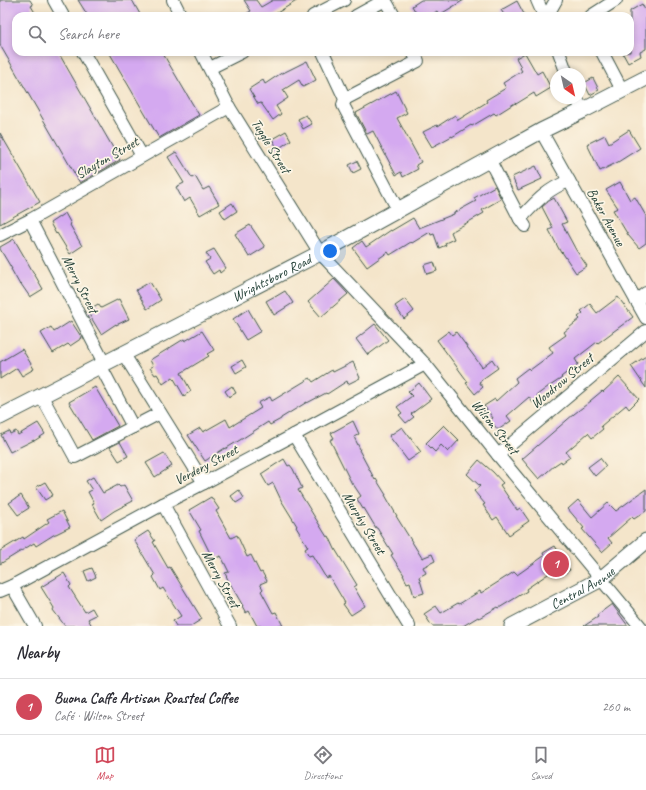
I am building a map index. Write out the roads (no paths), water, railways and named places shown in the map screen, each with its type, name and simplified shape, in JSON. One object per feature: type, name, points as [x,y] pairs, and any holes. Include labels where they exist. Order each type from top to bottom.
[{"type":"main road","name":"Wrightsboro Road","points":[[586,102],[622,90],[646,78]]},
{"type":"main road","name":"Wrightsboro Road","points":[[0,416],[320,253],[540,130],[580,104]]},
{"type":"main road","name":"Central Avenue","points":[[512,626],[601,579],[646,541]]},
{"type":"street","points":[[54,0],[61,12]]},
{"type":"street","points":[[173,0],[179,12]]},
{"type":"street","points":[[321,12],[344,0]]},
{"type":"street","points":[[364,12],[386,0],[392,12]]},
{"type":"street","points":[[537,0],[544,12]]},
{"type":"street","points":[[548,12],[556,0]]},
{"type":"street","points":[[597,12],[616,0]]},
{"type":"street","points":[[85,56],[142,156]]},
{"type":"street","name":"Tuggle Street","points":[[203,56],[229,107],[320,253]]},
{"type":"street","points":[[210,68],[234,56]]},
{"type":"street","points":[[325,56],[345,99],[343,105],[398,210]]},
{"type":"street","points":[[345,99],[418,61],[415,56]]},
{"type":"street","points":[[560,56],[565,68]]},
{"type":"street","points":[[604,56],[622,90]]},
{"type":"street","name":"Slayton Street","points":[[0,235],[30,220],[229,107]]},
{"type":"street","name":"Baker Avenue","points":[[540,130],[646,318]]},
{"type":"street","points":[[489,159],[522,222],[540,198],[558,185],[568,181]]},
{"type":"street","name":"Merry Street","points":[[30,220],[132,427]]},
{"type":"street","name":"Wilson Street","points":[[320,253],[425,364],[498,455],[640,626]]},
{"type":"street","points":[[636,301],[646,293]]},
{"type":"street","name":"Woodrow Street","points":[[498,455],[646,331]]},
{"type":"street","points":[[123,353],[204,483]]},
{"type":"street","name":"Verdery Street","points":[[0,591],[12,586],[425,364]]},
{"type":"street","points":[[41,395],[75,457],[160,413]]},
{"type":"street","name":"Murphy Street","points":[[294,435],[409,626]]},
{"type":"street","name":"Merry Street","points":[[163,504],[230,626]]},
{"type":"street","points":[[12,586],[35,626]]},
{"type":"place","name":"Buona Caffe Artisan Roasted Coffee","points":[[556,564]]}]
